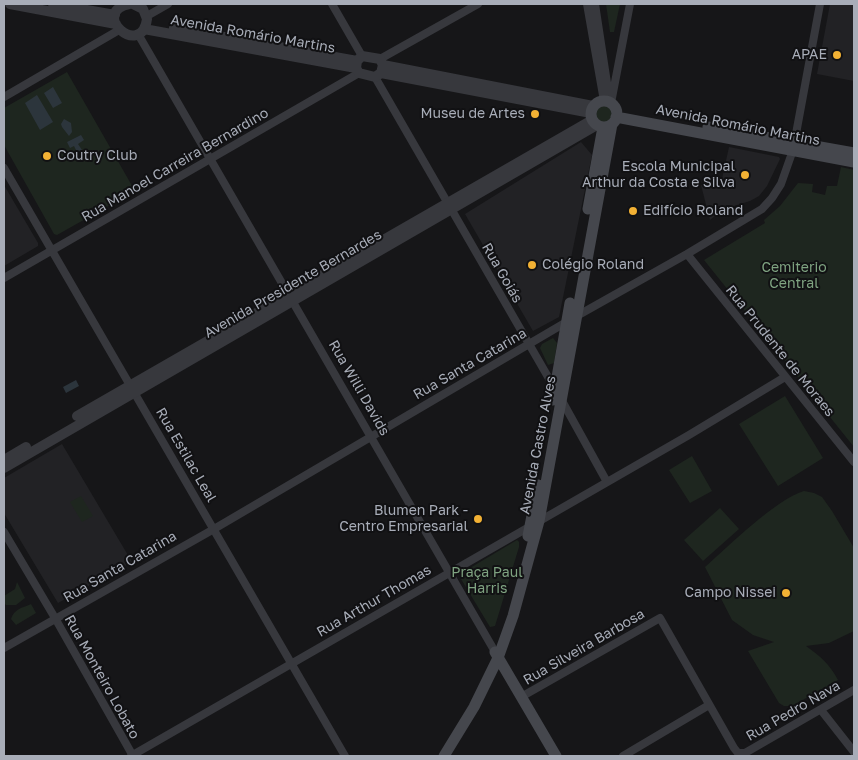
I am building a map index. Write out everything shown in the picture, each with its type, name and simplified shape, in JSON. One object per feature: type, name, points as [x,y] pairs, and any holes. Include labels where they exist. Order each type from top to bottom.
[{"type":"main road","name":"Avenida Romário Martins","points":[[603,114],[794,146],[854,153]]},
{"type":"main road","name":"Avenida Castro Alves","points":[[444,756],[474,707],[496,654],[518,587],[534,524],[565,358],[603,114]]},
{"type":"main road","name":"Avenida Romário Martins","points":[[794,146],[854,162]]},
{"type":"main road","name":"Avenida Castro Alves","points":[[436,756],[496,654]]},
{"type":"main road","name":"Rua Willi Davids","points":[[496,654],[556,756]]},
{"type":"street","points":[[10,4],[117,23]]},
{"type":"street","points":[[53,4],[117,23]]},
{"type":"street","points":[[4,98],[117,23],[129,4],[143,9],[144,26]]},
{"type":"street","points":[[144,26],[168,4]]},
{"type":"street","points":[[332,4],[359,64]]},
{"type":"street","points":[[359,64],[380,68],[478,4]]},
{"type":"street","name":"Avenida Castro Alves","points":[[587,4],[603,114]]},
{"type":"street","name":"Avenida Castro Alves","points":[[595,4],[603,114]]},
{"type":"street","points":[[603,114],[630,4]]},
{"type":"street","name":"Rua Santa Catarina","points":[[4,648],[214,529],[762,209],[781,184],[794,146],[820,4]]},
{"type":"street","name":"Avenida Romário Martins","points":[[117,23],[128,35],[144,26],[359,64]]},
{"type":"street","name":"Rua Willi Davids","points":[[144,26],[210,159],[496,654]]},
{"type":"street","points":[[359,64],[380,68]]},
{"type":"street","name":"Rua Manoel Carreira Bernardino","points":[[4,278],[210,159],[359,64]]},
{"type":"street","name":"Avenida Romário Martins","points":[[380,68],[603,114]]},
{"type":"street","name":"Rua Goiás","points":[[380,68],[449,205],[607,482]]},
{"type":"street","name":"Avenida Presidente Bernardes","points":[[4,468],[68,426],[132,388],[515,168],[603,114]]},
{"type":"street","name":"Rua Estilac Leal","points":[[4,168],[345,756]]},
{"type":"street","name":"Rua Prudente de Moraes","points":[[687,254],[854,462]]},
{"type":"street","name":"Rua Arthur Thomas","points":[[132,756],[689,435],[785,377]]},
{"type":"street","name":"Avenida Presidente Bernardes","points":[[4,460],[68,426]]},
{"type":"street","name":"Rua Monteiro Lobato","points":[[4,532],[55,618],[132,756]]},
{"type":"street","name":"Rua Silveira Barbosa","points":[[521,697],[660,618],[709,705]]},
{"type":"street","name":"Rua Pedro Nava","points":[[709,705],[734,748],[738,753],[745,753],[854,690]]},
{"type":"street","points":[[623,756],[709,705]]},
{"type":"street","points":[[821,710],[854,752]]},
{"type":"shaded area","name":"APAE","points":[[830,4],[854,4],[854,81],[817,74]]},
{"type":"shaded area","points":[[53,87],[62,103],[53,108],[44,93]]},
{"type":"shaded area","points":[[37,95],[53,122],[40,130],[25,103]]},
{"type":"shaded area","points":[[64,119],[71,123],[72,132],[69,136],[61,124]]},
{"type":"shaded area","points":[[81,135],[84,140],[78,144],[82,150],[77,152],[74,146],[70,148],[67,142]]},
{"type":"shaded area","name":"Colégio Roland","points":[[581,142],[592,155],[559,317],[533,331],[465,214]]},
{"type":"shaded area","points":[[729,147],[779,157],[780,159],[767,186],[759,196],[750,201],[724,209],[710,220],[701,185],[722,179]]},
{"type":"shaded area","points":[[4,185],[38,246],[4,266]]},
{"type":"shaded area","points":[[76,380],[79,386],[66,393],[63,387]]},
{"type":"shaded area","points":[[62,444],[132,562],[58,603],[4,513],[4,478]]},
{"type":"green space","points":[[606,4],[620,4],[614,32],[610,32]]},
{"type":"green space","points":[[67,72],[135,191],[57,235],[54,234],[4,145],[4,108]]},
{"type":"green space","points":[[601,106],[607,106],[612,111],[610,120],[601,122],[596,117],[596,111]]},
{"type":"green space","name":"Cemiterio Central","points":[[841,167],[854,170],[854,447],[704,260],[765,223],[764,220],[780,206],[798,183],[813,184],[812,192],[825,195],[827,186],[837,186]]},
{"type":"green space","points":[[553,338],[557,343],[554,363],[548,365],[540,348],[542,344]]},
{"type":"green space","points":[[785,396],[823,458],[778,486],[739,424]]},
{"type":"green space","points":[[692,456],[712,491],[690,503],[669,470]]},
{"type":"green space","name":"Campo Nissei","points":[[804,491],[822,497],[854,548],[854,631],[829,643],[806,646],[824,660],[838,680],[792,706],[784,706],[779,703],[748,651],[774,642],[753,635],[732,620],[705,567],[766,513],[780,503]]},
{"type":"green space","points":[[81,496],[93,516],[82,522],[70,502]]},
{"type":"green space","points":[[720,508],[739,529],[703,561],[684,540]]},
{"type":"green space","name":"Praça Paul Harris","points":[[517,540],[519,547],[495,626],[490,627],[461,579],[460,574]]},
{"type":"green space","points":[[17,582],[25,598],[16,605],[6,605],[4,603],[4,596],[15,589]]},
{"type":"green space","points":[[31,604],[36,613],[16,625],[11,619],[14,613]]},
{"type":"place","name":"APAE","points":[[837,55]]},
{"type":"place","name":"Museu de Artes","points":[[535,114]]},
{"type":"place","name":"Coutry Club","points":[[47,156]]},
{"type":"place","name":"Escola Municipal Arthur da Costa e Silva","points":[[745,175]]},
{"type":"place","name":"Edifício Roland","points":[[633,211]]},
{"type":"place","name":"Colégio Roland","points":[[532,265]]},
{"type":"place","name":"Blumen Park - Centro Empresarial","points":[[478,519]]},
{"type":"place","name":"Campo Nissei","points":[[786,593]]}]
